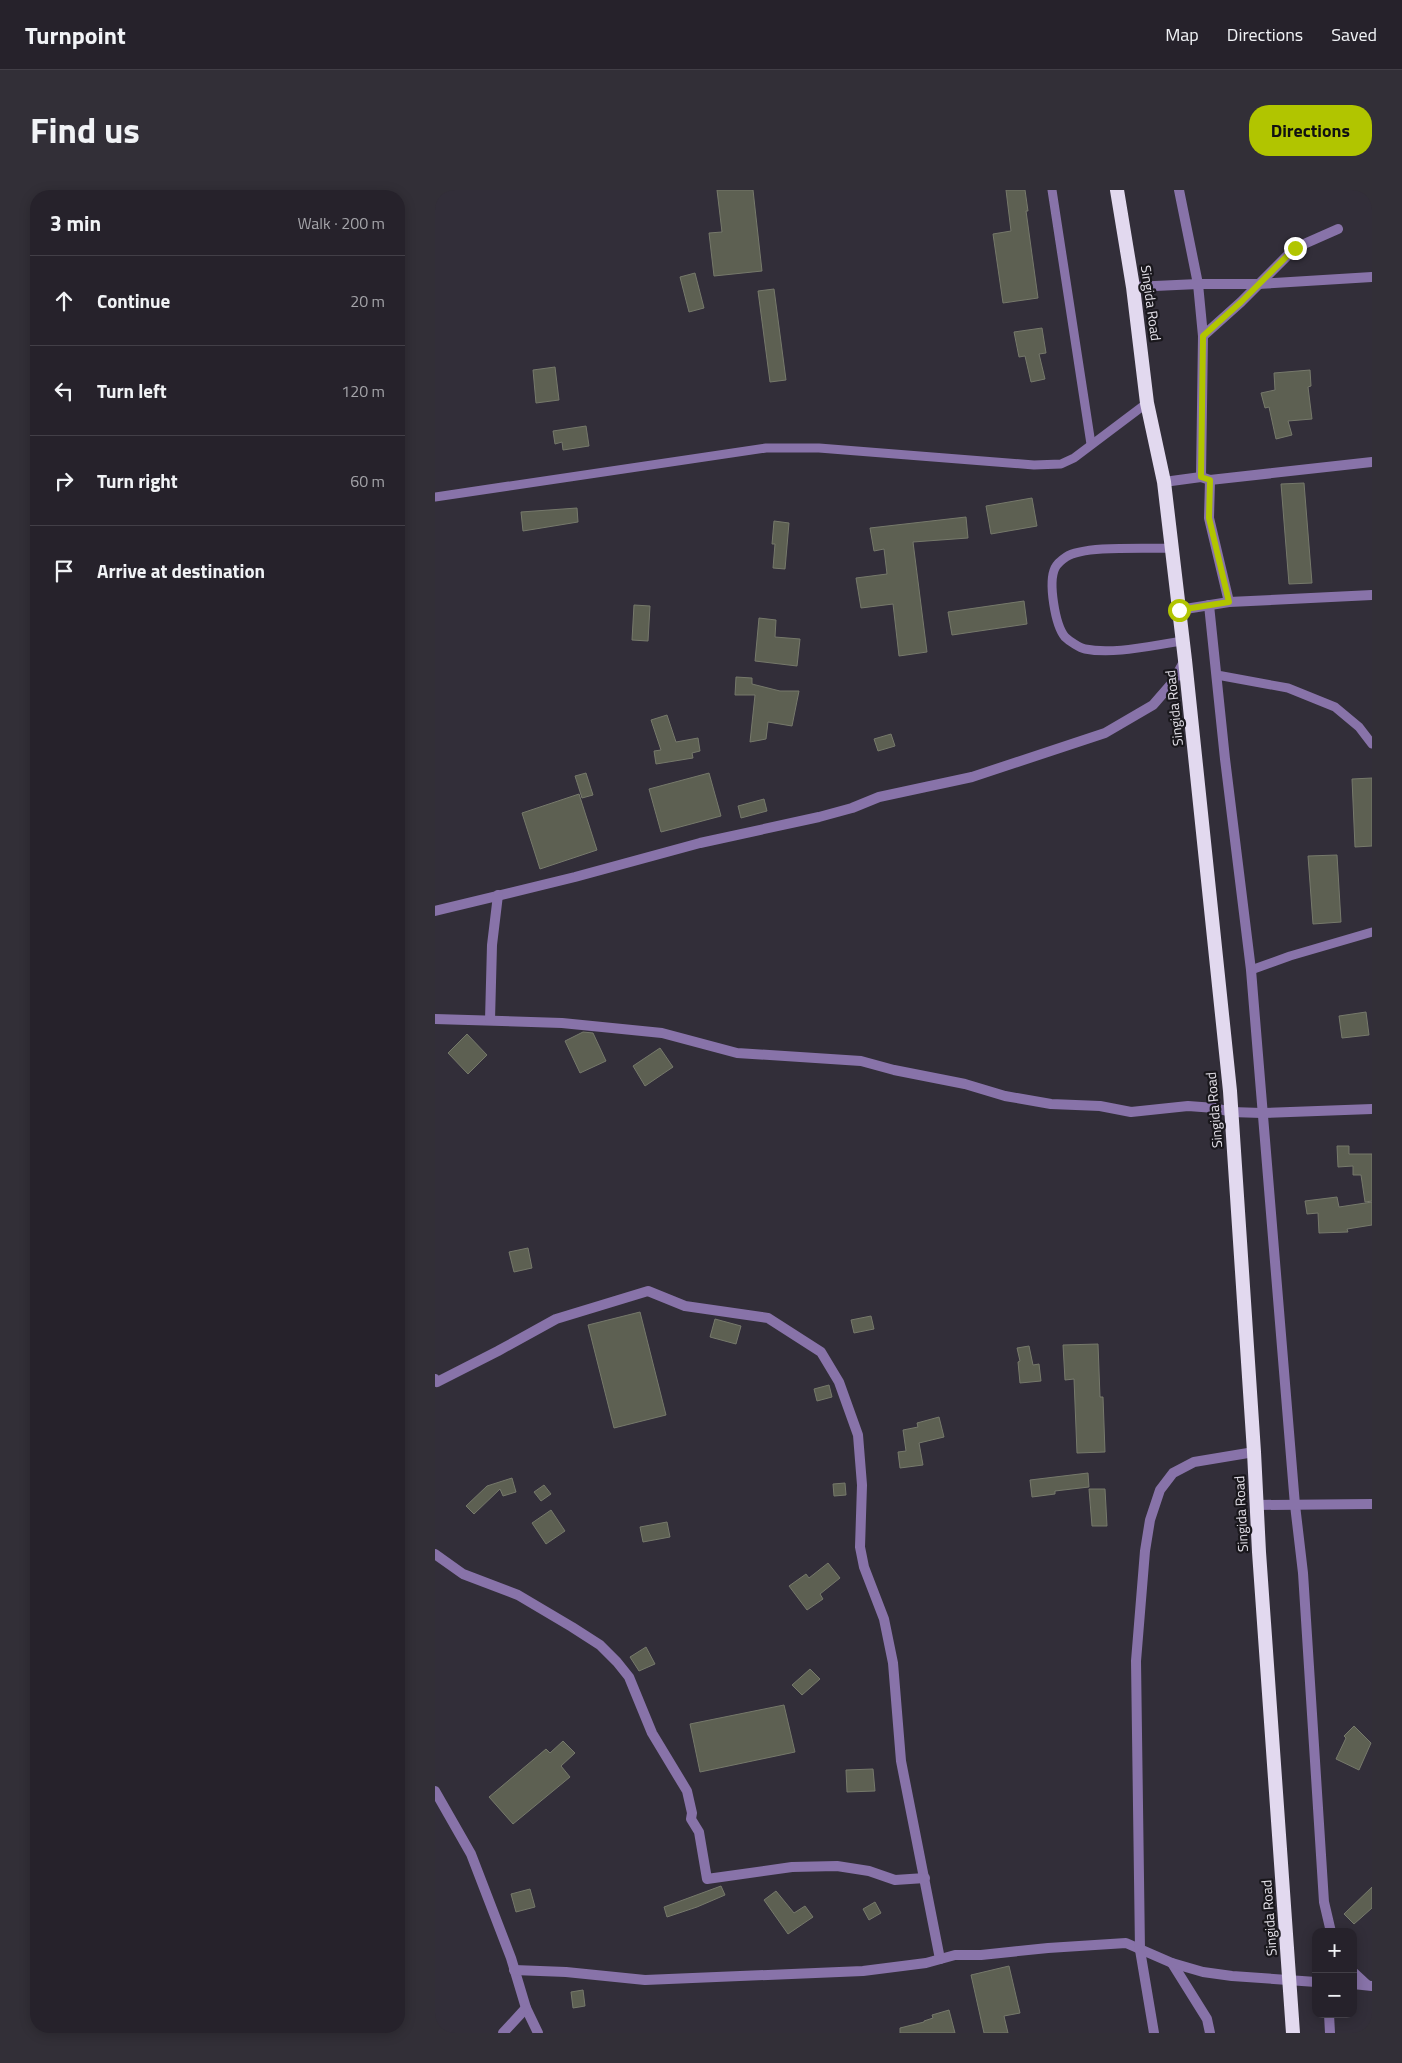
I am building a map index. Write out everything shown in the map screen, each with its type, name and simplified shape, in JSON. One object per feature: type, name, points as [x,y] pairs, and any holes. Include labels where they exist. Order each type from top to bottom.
[{"type":"highway","name":"Singida Road","points":[[1117,190],[1133,287],[1147,403],[1164,482],[1183,641],[1231,1112],[1293,2033]]},
{"type":"street","points":[[1179,190],[1198,284],[1203,336],[1205,478],[1209,518],[1229,602]]},
{"type":"street","points":[[1203,336],[1295,248],[1338,229]]},
{"type":"street","points":[[1133,287],[1257,284],[1372,277]]},
{"type":"street","points":[[1164,482],[1372,462]]},
{"type":"street","points":[[1179,610],[1229,602],[1372,595]]},
{"type":"street","points":[[1209,605],[1225,759],[1251,970],[1295,1505],[1303,1574],[1324,1902],[1330,1928]]},
{"type":"street","points":[[435,910],[575,877],[700,843],[819,818],[879,797],[972,777],[1105,733],[1153,705],[1173,682],[1185,660]]},
{"type":"street","points":[[490,1020],[492,945],[498,895]]},
{"type":"street","points":[[435,1019],[562,1023],[662,1033],[737,1053],[861,1061],[894,1070],[965,1084],[1005,1096],[1051,1104],[1100,1106],[1131,1112],[1188,1106],[1215,1108],[1231,1112],[1262,1113],[1372,1109]]},
{"type":"street","points":[[435,1379],[437,1382],[556,1319],[648,1290],[685,1306],[768,1318],[821,1352],[839,1382],[858,1435],[862,1485],[861,1547],[864,1567],[886,1628],[893,1663],[901,1761],[940,1959]]},
{"type":"street","points":[[1154,2033],[1140,1950],[1136,1661],[1150,1520],[1160,1490],[1173,1473],[1195,1462],[1254,1452]]},
{"type":"street","points":[[1257,1505],[1372,1504]]},
{"type":"street","points":[[435,1554],[463,1574],[518,1595],[564,1622],[600,1645],[617,1662],[629,1677],[652,1733],[687,1791],[692,1814],[691,1819],[699,1832],[707,1880],[792,1867],[837,1866],[869,1871],[895,1880],[925,1878]]},
{"type":"street","points":[[435,1791],[471,1854],[526,2008],[538,2033]]},
{"type":"street","points":[[514,1970],[566,1972],[645,1980],[863,1971],[926,1963],[955,1955],[981,1955],[1126,1943],[1172,1963],[1203,1972],[1312,1982]]},
{"type":"street","points":[[1172,1963],[1207,2018],[1210,2033]]},
{"type":"street","points":[[1354,1973],[1369,1985]]},
{"type":"street","points":[[503,2033],[526,2008]]},
{"type":"street","points":[[1329,2018],[1329,2033]]},
{"type":"lane","points":[[1052,190],[1091,444]]},
{"type":"lane","points":[[435,497],[766,448],[819,448],[1033,465],[1061,464],[1074,458],[1147,403]]},
{"type":"lane","points":[[1172,548],[1099,550],[1079,552],[1067,556],[1055,567],[1052,585],[1055,613],[1065,637],[1083,648],[1108,650],[1183,641]]},
{"type":"lane","points":[[1217,675],[1288,688],[1335,707],[1359,727],[1372,744]]},
{"type":"lane","points":[[1251,970],[1290,956],[1372,932]]},
{"type":"building","points":[[717,190],[753,190],[762,271],[714,276],[709,233],[722,232]]},
{"type":"building","points":[[1006,190],[1025,190],[1028,211],[1026,211],[1038,298],[1003,303],[993,234],[1011,231]]},
{"type":"building","points":[[695,273],[704,308],[689,312],[680,277]]},
{"type":"building","points":[[774,289],[786,380],[770,382],[758,291]]},
{"type":"building","points":[[1042,328],[1046,353],[1039,354],[1045,379],[1031,382],[1025,356],[1019,357],[1014,332]]},
{"type":"building","points":[[555,367],[559,400],[536,403],[533,370]]},
{"type":"building","points":[[1310,370],[1311,386],[1308,387],[1312,419],[1288,421],[1292,435],[1276,439],[1269,407],[1265,408],[1261,393],[1275,390],[1274,373]]},
{"type":"building","points":[[586,426],[589,446],[563,450],[562,442],[555,444],[553,431]]},
{"type":"building","points":[[1304,483],[1312,583],[1289,584],[1281,484]]},
{"type":"building","points":[[1032,498],[1037,526],[991,534],[986,506]]},
{"type":"building","points":[[577,508],[578,522],[523,531],[521,512]]},
{"type":"building","points":[[966,517],[968,538],[913,542],[927,652],[899,656],[893,604],[861,608],[856,578],[887,574],[884,549],[874,551],[870,528]]},
{"type":"building","points":[[774,521],[789,523],[785,569],[773,568],[775,544],[772,544]]},
{"type":"building","points":[[1024,601],[1027,624],[952,635],[948,612]]},
{"type":"building","points":[[634,605],[650,606],[648,641],[632,640]]},
{"type":"building","points":[[759,618],[776,620],[775,637],[800,639],[797,666],[755,661]]},
{"type":"building","points":[[736,677],[752,678],[752,684],[780,691],[799,691],[792,726],[768,722],[766,739],[750,742],[755,695],[735,695]]},
{"type":"building","points":[[667,715],[676,742],[698,738],[700,751],[692,753],[693,758],[656,764],[654,751],[661,750],[651,720]]},
{"type":"building","points":[[891,734],[895,746],[878,751],[874,739]]},
{"type":"building","points":[[586,773],[593,795],[582,798],[575,776]]},
{"type":"building","points":[[709,773],[721,816],[661,832],[649,789]]},
{"type":"building","points":[[1372,778],[1372,846],[1355,847],[1352,779]]},
{"type":"building","points":[[579,794],[597,850],[540,869],[522,813]]},
{"type":"building","points":[[764,799],[767,811],[741,818],[738,806]]},
{"type":"building","points":[[1337,855],[1341,922],[1313,924],[1308,856]]},
{"type":"building","points":[[1366,1012],[1369,1035],[1342,1038],[1339,1016]]},
{"type":"building","points":[[583,1032],[593,1033],[606,1061],[580,1073],[565,1041]]},
{"type":"building","points":[[467,1034],[487,1055],[468,1074],[448,1053]]},
{"type":"building","points":[[660,1048],[673,1067],[645,1086],[633,1066]]},
{"type":"building","points":[[1337,1146],[1349,1146],[1349,1154],[1372,1154],[1372,1201],[1365,1202],[1361,1175],[1353,1175],[1353,1166],[1338,1167]]},
{"type":"building","points":[[1337,1197],[1339,1207],[1372,1202],[1372,1225],[1347,1229],[1348,1232],[1319,1233],[1318,1213],[1307,1214],[1305,1201]]},
{"type":"building","points":[[528,1248],[532,1268],[514,1272],[509,1252]]},
{"type":"building","points":[[640,1312],[666,1415],[614,1428],[588,1325]]},
{"type":"building","points":[[871,1316],[874,1329],[854,1333],[851,1320]]},
{"type":"building","points":[[715,1319],[741,1326],[736,1344],[710,1337]]},
{"type":"building","points":[[1098,1344],[1100,1397],[1103,1397],[1105,1452],[1077,1453],[1074,1379],[1065,1380],[1063,1345]]},
{"type":"building","points":[[1029,1346],[1033,1365],[1039,1364],[1041,1381],[1020,1383],[1018,1362],[1020,1361],[1017,1348]]},
{"type":"building","points":[[829,1385],[832,1397],[817,1401],[814,1389]]},
{"type":"building","points":[[939,1417],[944,1437],[919,1443],[923,1465],[900,1468],[898,1452],[906,1451],[903,1430],[918,1427],[917,1423]]},
{"type":"building","points":[[1088,1473],[1089,1487],[1055,1491],[1055,1494],[1032,1497],[1030,1480]]},
{"type":"building","points":[[512,1478],[516,1492],[503,1496],[500,1489],[474,1514],[466,1506],[487,1486]]},
{"type":"building","points":[[845,1483],[846,1495],[834,1496],[833,1484]]},
{"type":"building","points":[[544,1485],[551,1494],[541,1501],[534,1492]]},
{"type":"building","points":[[1089,1489],[1105,1489],[1107,1526],[1092,1526]]},
{"type":"building","points":[[551,1510],[565,1531],[546,1544],[532,1523]]},
{"type":"building","points":[[667,1522],[670,1537],[643,1542],[640,1527]]},
{"type":"building","points":[[828,1563],[840,1578],[820,1594],[823,1599],[807,1610],[789,1586],[806,1574],[809,1578]]},
{"type":"building","points":[[646,1647],[655,1664],[639,1671],[630,1657]]},
{"type":"building","points":[[810,1669],[820,1679],[802,1695],[792,1685]]},
{"type":"building","points":[[784,1705],[795,1752],[700,1772],[690,1724]]},
{"type":"building","points":[[1354,1726],[1371,1743],[1359,1770],[1336,1759],[1346,1738],[1344,1736]]},
{"type":"building","points":[[563,1741],[575,1753],[561,1766],[570,1777],[513,1824],[489,1797],[546,1749],[550,1753]]},
{"type":"building","points":[[873,1769],[875,1791],[847,1792],[846,1770]]},
{"type":"building","points":[[721,1886],[725,1895],[667,1917],[664,1907]]},
{"type":"building","points":[[1372,1887],[1372,1908],[1354,1924],[1344,1914]]},
{"type":"building","points":[[530,1889],[535,1907],[516,1912],[511,1894]]},
{"type":"building","points":[[776,1891],[794,1913],[805,1906],[813,1917],[788,1934],[764,1900]]},
{"type":"building","points":[[875,1902],[881,1913],[869,1920],[863,1909]]},
{"type":"building","points":[[1009,1966],[1020,2013],[1004,2016],[1008,2033],[984,2033],[971,1975]]},
{"type":"building","points":[[583,1990],[585,2006],[573,2008],[571,1992]]},
{"type":"building","points":[[949,2010],[955,2033],[900,2033],[900,2028],[924,2022],[933,2018],[932,2015]]},
{"type":"route","points":[[1179,610],[1229,602],[1209,518],[1210,480],[1201,477],[1203,336],[1241,302],[1295,248]]}]
